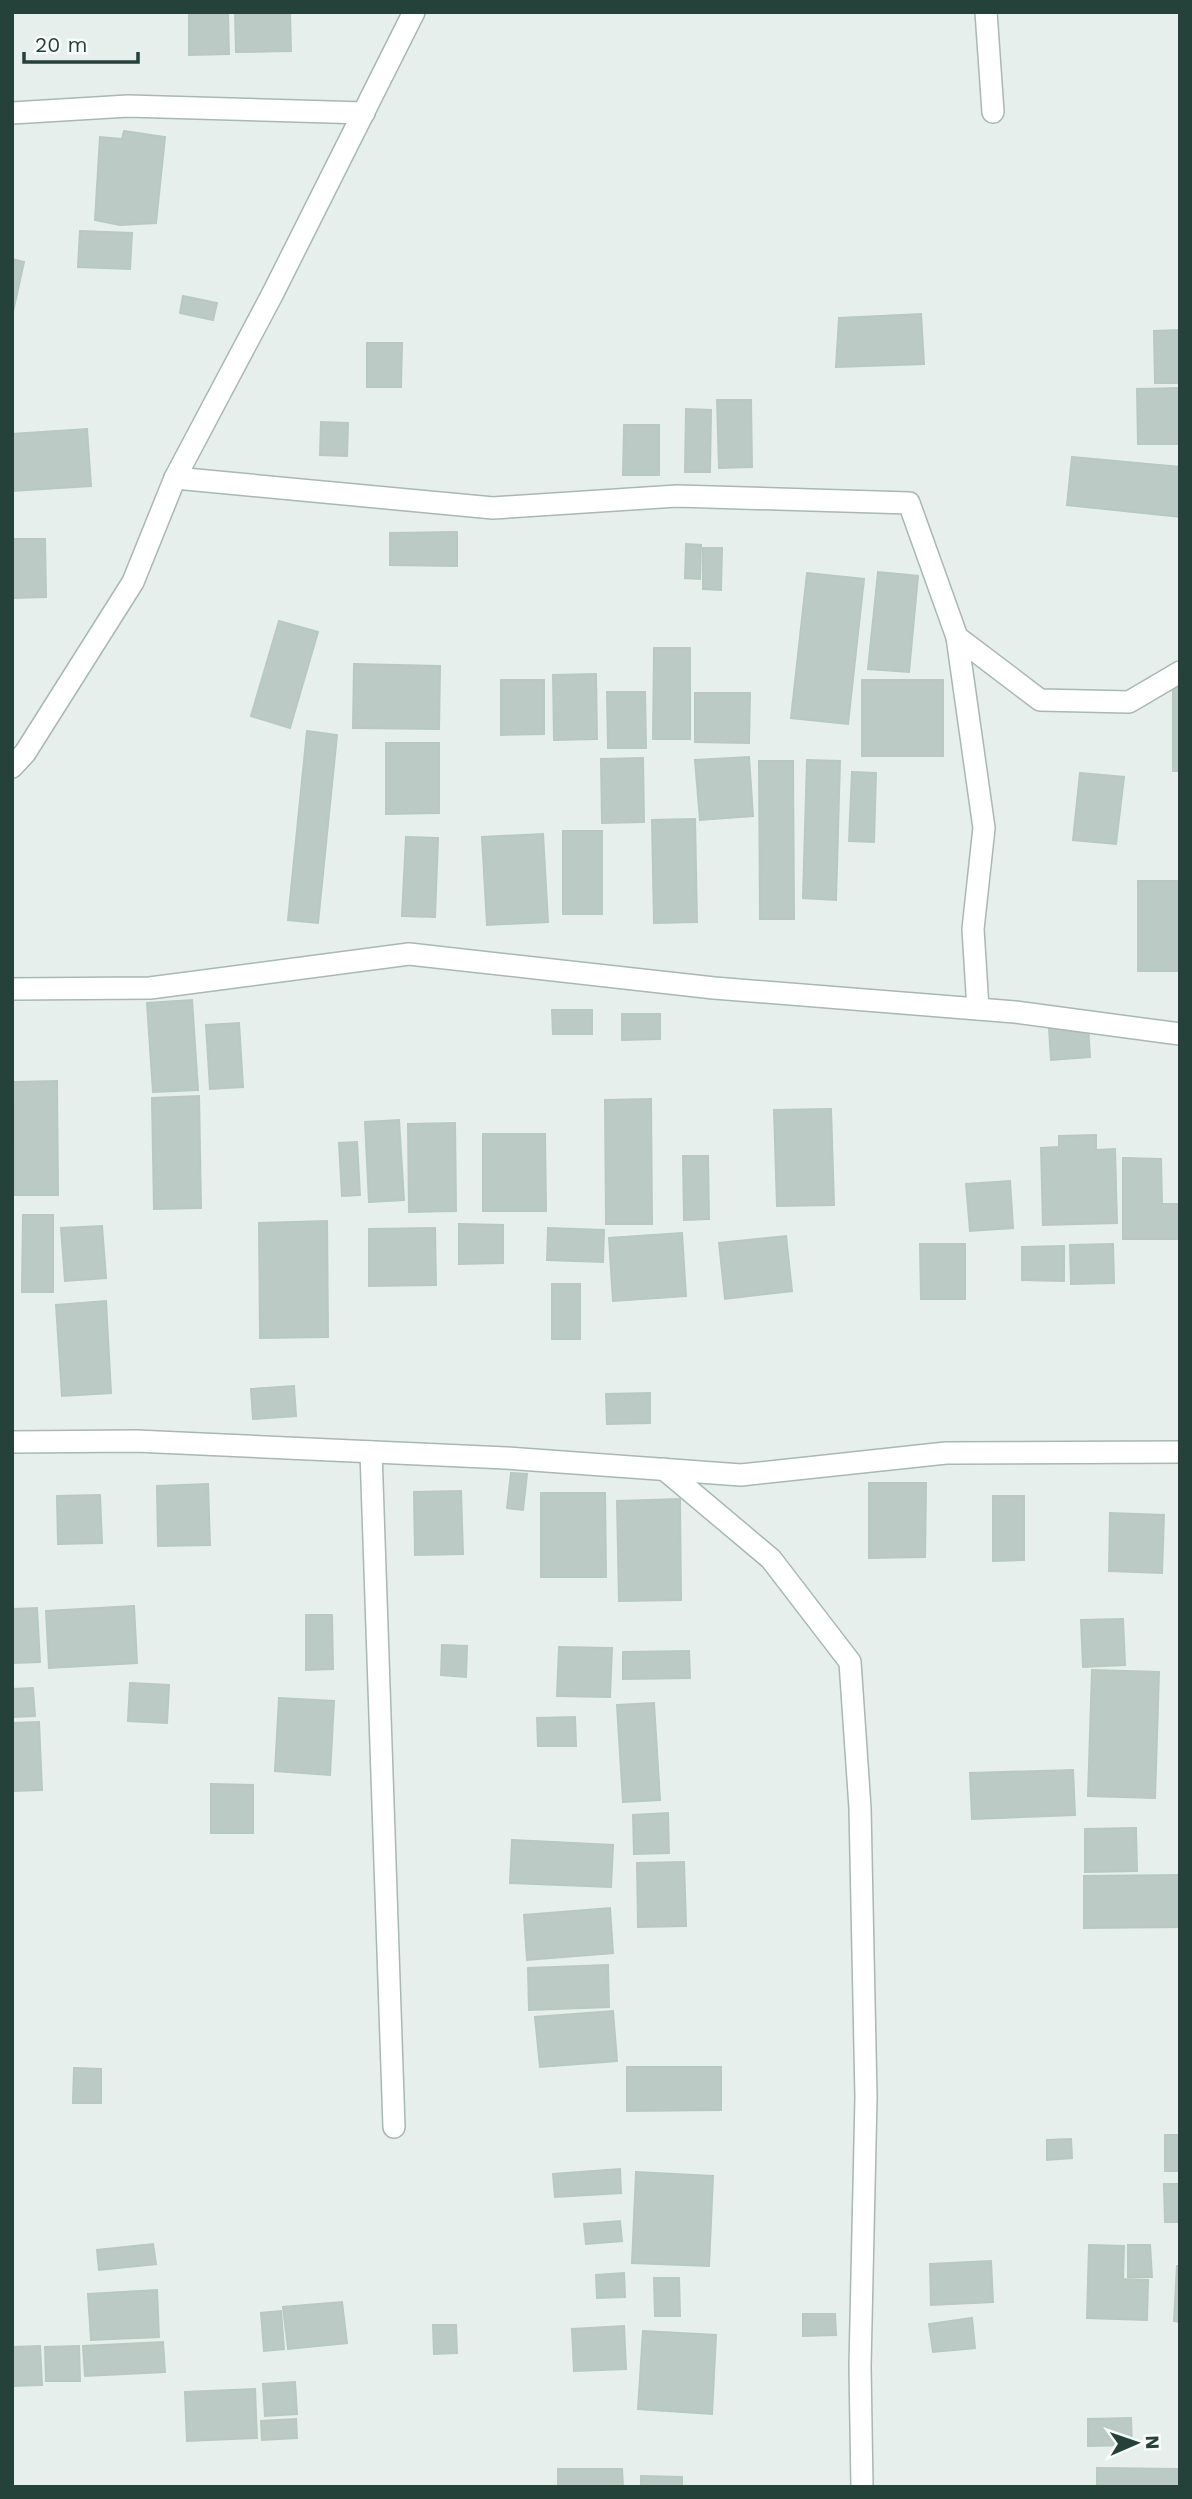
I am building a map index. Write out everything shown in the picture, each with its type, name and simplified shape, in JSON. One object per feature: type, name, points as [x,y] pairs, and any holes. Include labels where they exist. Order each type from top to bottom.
[{"type":"street","points":[[12,767],[25,753],[133,582],[174,478],[272,295],[414,12]]},
{"type":"street","points":[[986,12],[993,112]]},
{"type":"street","points":[[12,113],[128,106],[364,113]]},
{"type":"street","points":[[174,478],[493,508],[677,496],[909,503],[957,637],[984,828],[972,929],[978,1009]]},
{"type":"street","points":[[957,637],[1040,700],[1129,702],[1180,672]]},
{"type":"street","points":[[12,989],[150,988],[409,954],[715,988],[978,1009],[1180,1034]]},
{"type":"street","points":[[12,1442],[136,1441],[506,1458],[741,1475],[946,1453],[1180,1452]]},
{"type":"street","points":[[370,1452],[394,2127]]},
{"type":"street","points":[[664,1469],[771,1559],[850,1662],[860,1808],[866,2083],[860,2366],[862,2487]]},
{"type":"building","points":[[189,12],[228,12],[229,54],[189,55]]},
{"type":"building","points":[[235,12],[290,12],[291,51],[236,52]]},
{"type":"building","points":[[124,131],[165,137],[156,223],[120,225],[95,220],[100,137],[122,139]]},
{"type":"building","points":[[80,231],[132,233],[130,269],[78,267]]},
{"type":"building","points":[[12,259],[24,262],[12,316]]},
{"type":"building","points":[[183,296],[217,303],[213,320],[180,313]]},
{"type":"building","points":[[921,314],[924,364],[836,367],[839,318]]},
{"type":"building","points":[[1180,330],[1180,383],[1155,383],[1154,331]]},
{"type":"building","points":[[367,343],[402,343],[401,387],[367,387]]},
{"type":"building","points":[[1180,388],[1180,444],[1138,444],[1137,389]]},
{"type":"building","points":[[717,400],[751,400],[752,467],[719,468]]},
{"type":"building","points":[[686,409],[711,410],[710,472],[685,472]]},
{"type":"building","points":[[321,422],[348,423],[347,456],[320,455]]},
{"type":"building","points":[[624,425],[659,425],[659,475],[623,475]]},
{"type":"building","points":[[87,429],[91,486],[12,491],[12,434]]},
{"type":"building","points":[[1072,457],[1180,467],[1180,517],[1067,505]]},
{"type":"building","points":[[457,532],[457,566],[390,565],[390,533]]},
{"type":"building","points":[[12,539],[45,539],[46,597],[12,598]]},
{"type":"building","points":[[686,544],[701,545],[700,579],[685,578]]},
{"type":"building","points":[[703,548],[722,548],[721,590],[703,589]]},
{"type":"building","points":[[878,572],[918,576],[909,672],[868,669]]},
{"type":"building","points":[[807,573],[864,579],[848,724],[791,718]]},
{"type":"building","points":[[279,621],[318,632],[290,728],[251,716]]},
{"type":"building","points":[[654,648],[690,648],[690,739],[653,739]]},
{"type":"building","points":[[354,664],[440,666],[439,729],[353,728]]},
{"type":"building","points":[[596,674],[597,739],[554,740],[553,675]]},
{"type":"building","points":[[501,680],[544,680],[544,734],[501,735]]},
{"type":"building","points":[[862,680],[943,680],[943,756],[862,756]]},
{"type":"building","points":[[1173,682],[1180,682],[1180,771],[1173,771]]},
{"type":"building","points":[[607,692],[645,692],[646,748],[608,748]]},
{"type":"building","points":[[695,693],[750,693],[749,743],[695,742]]},
{"type":"building","points":[[307,731],[337,735],[318,923],[288,920]]},
{"type":"building","points":[[386,743],[439,743],[439,813],[386,814]]},
{"type":"building","points":[[749,757],[753,816],[700,820],[695,760]]},
{"type":"building","points":[[643,758],[644,822],[602,823],[601,759]]},
{"type":"building","points":[[807,760],[840,761],[836,900],[803,898]]},
{"type":"building","points":[[759,761],[793,761],[794,919],[760,919]]},
{"type":"building","points":[[852,772],[876,773],[874,842],[849,841]]},
{"type":"building","points":[[1080,773],[1124,777],[1116,844],[1073,840]]},
{"type":"building","points":[[695,819],[697,922],[654,923],[652,820]]},
{"type":"building","points":[[563,831],[602,831],[602,914],[563,914]]},
{"type":"building","points":[[543,834],[548,922],[487,925],[482,837]]},
{"type":"building","points":[[406,837],[438,838],[435,917],[402,916]]},
{"type":"building","points":[[1138,881],[1180,881],[1180,971],[1138,971]]},
{"type":"building","points":[[192,1000],[198,1090],[153,1092],[147,1003]]},
{"type":"building","points":[[552,1010],[592,1010],[592,1034],[553,1034]]},
{"type":"building","points":[[622,1014],[660,1014],[660,1039],[622,1040]]},
{"type":"building","points":[[239,1023],[243,1087],[210,1089],[206,1025]]},
{"type":"building","points":[[1088,1025],[1090,1057],[1051,1060],[1049,1028]]},
{"type":"building","points":[[57,1081],[58,1195],[15,1195],[14,1082]]},
{"type":"building","points":[[199,1096],[201,1208],[154,1209],[152,1098]]},
{"type":"building","points":[[651,1099],[652,1224],[606,1224],[605,1100]]},
{"type":"building","points":[[831,1109],[834,1205],[777,1206],[774,1110]]},
{"type":"building","points":[[399,1120],[404,1200],[369,1202],[365,1122]]},
{"type":"building","points":[[455,1123],[456,1211],[409,1212],[408,1124]]},
{"type":"building","points":[[483,1134],[545,1134],[546,1211],[483,1211]]},
{"type":"building","points":[[1096,1135],[1096,1150],[1115,1149],[1117,1223],[1043,1225],[1041,1148],[1059,1147],[1059,1136]]},
{"type":"building","points":[[357,1142],[360,1195],[342,1196],[339,1143]]},
{"type":"building","points":[[683,1156],[708,1156],[709,1219],[684,1220]]},
{"type":"building","points":[[1123,1158],[1161,1159],[1162,1204],[1180,1204],[1180,1239],[1123,1239]]},
{"type":"building","points":[[1010,1181],[1013,1228],[970,1231],[966,1184]]},
{"type":"building","points":[[23,1215],[53,1215],[53,1292],[22,1292]]},
{"type":"building","points":[[327,1221],[328,1337],[260,1338],[259,1223]]},
{"type":"building","points":[[459,1224],[503,1225],[503,1263],[459,1264]]},
{"type":"building","points":[[102,1226],[106,1278],[65,1281],[61,1228]]},
{"type":"building","points":[[435,1228],[436,1285],[369,1286],[369,1229]]},
{"type":"building","points":[[548,1228],[604,1230],[603,1262],[547,1260]]},
{"type":"building","points":[[682,1233],[686,1296],[613,1301],[609,1238]]},
{"type":"building","points":[[786,1236],[792,1291],[725,1299],[719,1243]]},
{"type":"building","points":[[920,1244],[965,1244],[965,1299],[921,1299]]},
{"type":"building","points":[[1113,1244],[1114,1283],[1071,1284],[1070,1245]]},
{"type":"building","points":[[1064,1246],[1064,1281],[1022,1280],[1022,1247]]},
{"type":"building","points":[[552,1284],[580,1284],[580,1339],[552,1339]]},
{"type":"building","points":[[106,1301],[111,1393],[62,1396],[56,1305]]},
{"type":"building","points":[[294,1386],[296,1416],[253,1419],[251,1389]]},
{"type":"building","points":[[650,1393],[650,1423],[607,1424],[606,1394]]},
{"type":"building","points":[[511,1473],[527,1474],[523,1510],[507,1508]]},
{"type":"building","points":[[869,1483],[926,1483],[925,1557],[869,1558]]},
{"type":"building","points":[[208,1484],[210,1545],[158,1546],[157,1486]]},
{"type":"building","points":[[461,1491],[463,1554],[415,1555],[414,1492]]},
{"type":"building","points":[[541,1493],[605,1493],[606,1577],[541,1577]]},
{"type":"building","points":[[100,1495],[102,1543],[58,1544],[57,1496]]},
{"type":"building","points":[[993,1496],[1024,1496],[1024,1560],[993,1561]]},
{"type":"building","points":[[680,1499],[681,1600],[619,1601],[617,1501]]},
{"type":"building","points":[[1110,1513],[1164,1515],[1162,1573],[1109,1571]]},
{"type":"building","points":[[134,1606],[137,1663],[49,1668],[46,1611]]},
{"type":"building","points":[[37,1608],[40,1662],[12,1663],[12,1609]]},
{"type":"building","points":[[306,1615],[332,1615],[333,1669],[306,1670]]},
{"type":"building","points":[[1123,1619],[1125,1665],[1083,1667],[1081,1620]]},
{"type":"building","points":[[442,1645],[467,1646],[466,1677],[441,1675]]},
{"type":"building","points":[[559,1647],[612,1648],[610,1697],[557,1696]]},
{"type":"building","points":[[689,1651],[690,1678],[623,1679],[623,1652]]},
{"type":"building","points":[[1092,1670],[1159,1672],[1155,1798],[1088,1796]]},
{"type":"building","points":[[130,1683],[169,1685],[167,1723],[128,1721]]},
{"type":"building","points":[[33,1688],[35,1716],[12,1717],[12,1689]]},
{"type":"building","points":[[279,1698],[334,1701],[330,1775],[275,1771]]},
{"type":"building","points":[[654,1703],[660,1800],[623,1802],[617,1705]]},
{"type":"building","points":[[575,1717],[576,1746],[538,1746],[537,1718]]},
{"type":"building","points":[[39,1722],[42,1790],[12,1791],[12,1723]]},
{"type":"building","points":[[1073,1770],[1075,1815],[972,1819],[970,1773]]},
{"type":"building","points":[[211,1784],[253,1785],[253,1833],[211,1833]]},
{"type":"building","points":[[668,1813],[669,1853],[634,1854],[633,1815]]},
{"type":"building","points":[[1136,1828],[1137,1871],[1085,1872],[1085,1829]]},
{"type":"building","points":[[512,1840],[613,1845],[611,1887],[510,1883]]},
{"type":"building","points":[[684,1862],[686,1926],[638,1927],[637,1863]]},
{"type":"building","points":[[1180,1875],[1180,1927],[1084,1928],[1084,1876]]},
{"type":"building","points":[[610,1908],[613,1953],[527,1960],[524,1915]]},
{"type":"building","points":[[608,1965],[609,2007],[529,2010],[528,1968]]},
{"type":"building","points":[[613,2011],[617,2061],[540,2067],[535,2017]]},
{"type":"building","points":[[627,2067],[721,2067],[721,2110],[627,2111]]},
{"type":"building","points":[[74,2068],[101,2069],[101,2103],[73,2103]]},
{"type":"building","points":[[1165,2135],[1180,2135],[1180,2171],[1165,2171]]},
{"type":"building","points":[[1071,2139],[1072,2158],[1047,2160],[1047,2140]]},
{"type":"building","points":[[620,2169],[621,2193],[555,2197],[553,2174]]},
{"type":"building","points":[[636,2172],[713,2176],[709,2266],[632,2263]]},
{"type":"building","points":[[1164,2184],[1180,2184],[1180,2222],[1165,2222]]},
{"type":"building","points":[[620,2221],[622,2241],[586,2244],[584,2224]]},
{"type":"building","points":[[153,2244],[156,2264],[99,2270],[97,2250]]},
{"type":"building","points":[[1089,2245],[1124,2246],[1123,2279],[1148,2280],[1147,2320],[1087,2318]]},
{"type":"building","points":[[1128,2245],[1150,2245],[1152,2277],[1128,2277]]},
{"type":"building","points":[[991,2261],[993,2302],[931,2305],[930,2264]]},
{"type":"building","points":[[1177,2266],[1180,2266],[1180,2322],[1174,2321]]},
{"type":"building","points":[[624,2273],[625,2297],[597,2298],[596,2275]]},
{"type":"building","points":[[654,2278],[679,2278],[680,2316],[655,2316]]},
{"type":"building","points":[[157,2290],[159,2337],[91,2340],[88,2294]]},
{"type":"building","points":[[342,2302],[347,2343],[288,2349],[283,2307]]},
{"type":"building","points":[[281,2311],[284,2349],[264,2351],[261,2313]]},
{"type":"building","points":[[803,2314],[835,2314],[836,2335],[803,2336]]},
{"type":"building","points":[[972,2318],[975,2348],[933,2352],[929,2324]]},
{"type":"building","points":[[433,2325],[456,2325],[457,2353],[434,2354]]},
{"type":"building","points":[[624,2326],[626,2369],[574,2371],[572,2329]]},
{"type":"building","points":[[643,2331],[716,2335],[712,2414],[638,2409]]},
{"type":"building","points":[[163,2342],[165,2372],[85,2376],[83,2346]]},
{"type":"building","points":[[40,2346],[42,2385],[12,2386],[12,2347]]},
{"type":"building","points":[[79,2346],[80,2381],[46,2381],[45,2347]]},
{"type":"building","points":[[295,2382],[297,2414],[265,2416],[263,2384]]},
{"type":"building","points":[[255,2389],[257,2438],[187,2441],[185,2392]]},
{"type":"building","points":[[1131,2418],[1132,2445],[1088,2446],[1088,2419]]},
{"type":"building","points":[[296,2419],[297,2438],[262,2440],[261,2421]]},
{"type":"building","points":[[1097,2468],[1180,2469],[1180,2487],[1097,2487]]},
{"type":"building","points":[[558,2469],[622,2469],[623,2487],[558,2487]]},
{"type":"building","points":[[641,2476],[682,2477],[682,2487],[641,2487]]}]
